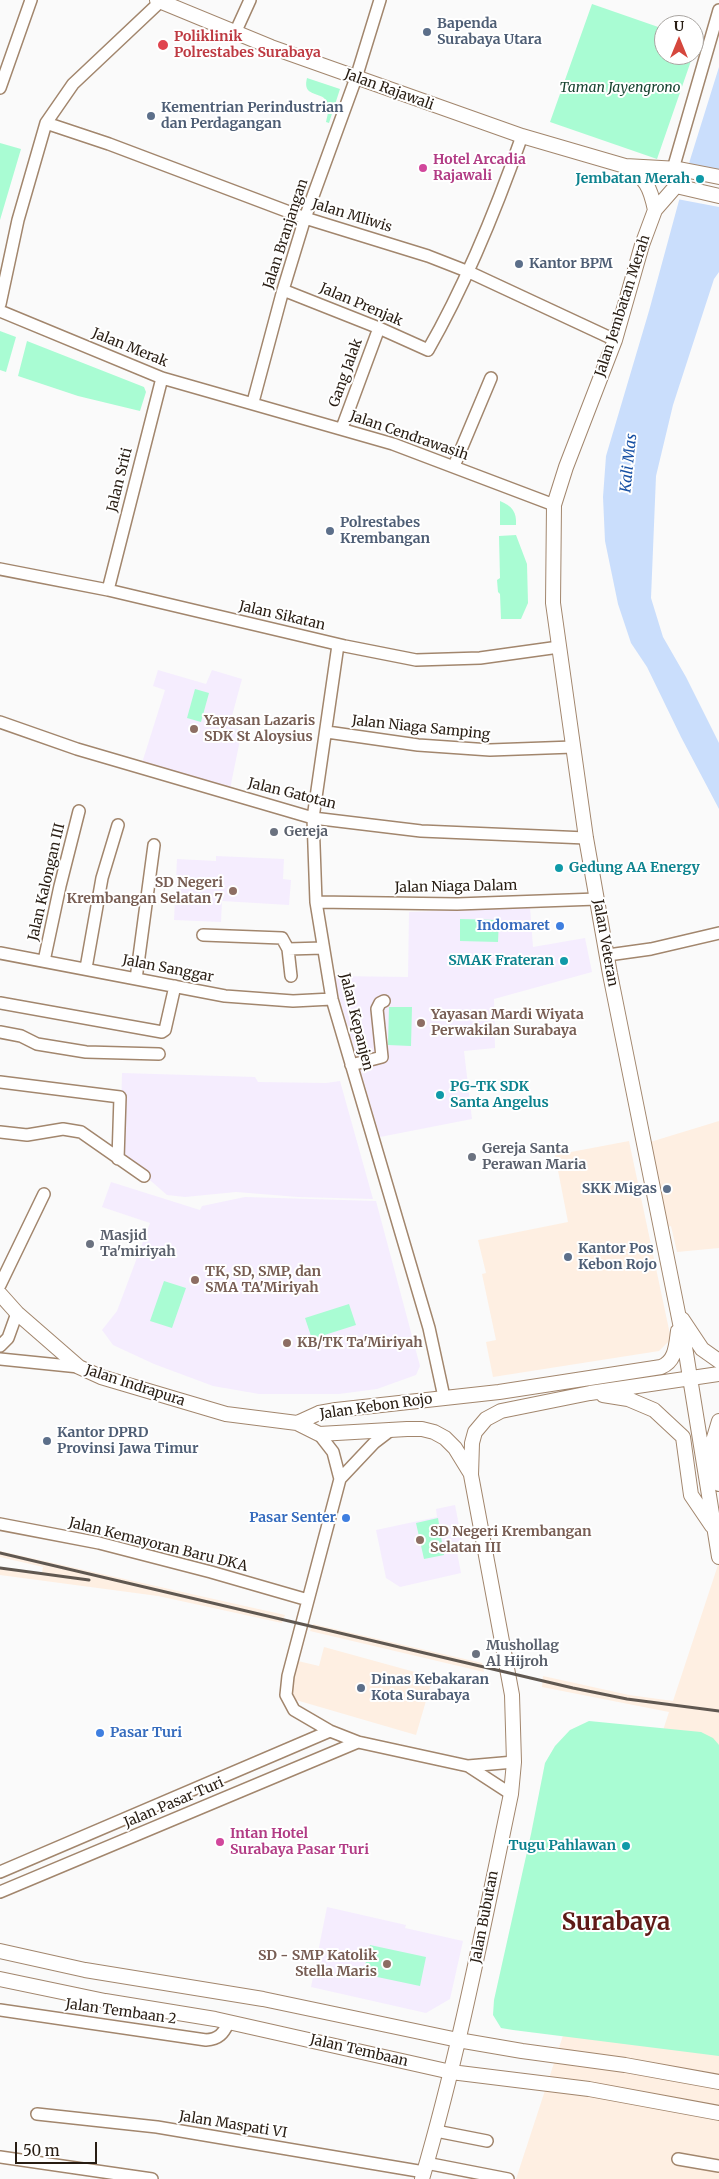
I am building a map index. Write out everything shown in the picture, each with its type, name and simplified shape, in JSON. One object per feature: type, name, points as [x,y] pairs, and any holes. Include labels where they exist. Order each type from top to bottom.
[{"type":"main road","name":"Jalan Rajawali","points":[[159,1],[235,34],[522,136],[625,166],[678,169],[719,177]]},
{"type":"main road","name":"Jalan Rajawali","points":[[625,166],[640,175],[648,185],[655,210]]},
{"type":"main road","points":[[678,169],[677,187],[719,196]]},
{"type":"main road","name":"Jalan Jembatan Merah","points":[[554,505],[566,467],[615,340],[642,245],[655,210],[677,187]]},
{"type":"main road","name":"Jalan Veteran","points":[[554,505],[553,603],[586,838],[610,974],[690,1378],[719,1557]]},
{"type":"main road","name":"Jalan Indrapura","points":[[0,1294],[17,1313],[79,1367],[101,1377],[226,1414],[297,1423]]},
{"type":"main road","points":[[678,1318],[696,1342],[710,1356],[719,1361]]},
{"type":"main road","name":"Jalan Kebon Rojo","points":[[297,1423],[319,1413],[336,1410],[499,1392],[661,1367],[667,1365],[673,1357],[678,1318]]},
{"type":"main road","points":[[471,1475],[472,1443],[475,1432],[486,1419],[501,1411],[590,1393],[719,1374]]},
{"type":"main road","points":[[590,1393],[628,1399],[654,1410],[683,1438],[691,1496],[715,1530]]},
{"type":"main road","points":[[719,1421],[713,1441],[719,1484]]},
{"type":"main road","name":"Jalan Kebon Rojo","points":[[297,1423],[319,1434],[422,1429],[445,1438],[455,1448],[471,1475]]},
{"type":"main road","name":"Jalan Bubutan","points":[[424,2171],[436,2131],[458,2040],[511,1794],[514,1762],[512,1695],[471,1475]]},
{"type":"main road","points":[[715,1530],[719,1501]]},
{"type":"main road","points":[[0,1951],[85,1970],[263,1999],[458,2040],[625,2065],[719,2082]]},
{"type":"main road","name":"Jalan Tembaan","points":[[0,1979],[105,2001],[229,2022],[450,2072],[589,2089],[719,2113]]},
{"type":"street","points":[[0,88],[31,0]]},
{"type":"street","points":[[235,34],[250,0]]},
{"type":"street","name":"Jalan Branjangan","points":[[253,402],[283,290],[305,218],[356,78],[380,0]]},
{"type":"street","points":[[0,304],[18,220],[46,123],[73,84],[159,1]]},
{"type":"street","points":[[678,169],[719,10]]},
{"type":"street","name":"Jalan Mliwis","points":[[46,123],[109,144],[305,218],[428,256],[469,272],[615,340]]},
{"type":"street","points":[[469,272],[495,212],[522,136]]},
{"type":"street","name":"Jalan Prenjak","points":[[283,290],[379,328],[428,350],[469,272]]},
{"type":"street","name":"Jalan Merak","points":[[0,311],[162,378],[253,402]]},
{"type":"street","name":"Gang Jalak","points":[[342,428],[379,328]]},
{"type":"street","name":"Jalan Sriti","points":[[108,590],[162,378]]},
{"type":"street","points":[[454,466],[491,378]]},
{"type":"street","name":"Jalan Cendrawasih","points":[[253,402],[342,428],[454,466],[554,505]]},
{"type":"street","name":"Jalan Sikatan","points":[[0,570],[108,590],[338,645],[416,660],[480,658],[559,646]]},
{"type":"street","name":"Jalan Kepanjen","points":[[338,645],[327,732],[313,818],[316,902],[332,999],[429,1328],[444,1397]]},
{"type":"street","name":"Jalan Gatotan","points":[[0,722],[77,749],[313,818],[421,832],[586,838]]},
{"type":"street","name":"Jalan Niaga Samping","points":[[327,732],[418,745],[490,750],[573,747]]},
{"type":"street","name":"Jalan Kalongan III","points":[[44,960],[79,811]]},
{"type":"street","points":[[86,968],[102,878],[118,825]]},
{"type":"street","points":[[136,979],[154,845]]},
{"type":"street","name":"Jalan Niaga Dalam","points":[[316,902],[457,904],[597,899]]},
{"type":"street","points":[[608,955],[651,949],[719,933]]},
{"type":"street","points":[[203,935],[282,938],[288,949],[290,976]]},
{"type":"street","points":[[288,949],[324,948]]},
{"type":"street","name":"Jalan Sanggar","points":[[0,954],[44,960],[225,996],[293,1002],[332,999]]},
{"type":"street","points":[[0,1002],[162,1032],[165,1030],[175,986]]},
{"type":"street","points":[[351,1066],[382,1057],[377,1009],[380,1003],[384,1001]]},
{"type":"street","points":[[0,1032],[21,1036],[42,1045],[82,1052],[159,1054]]},
{"type":"street","points":[[0,1082],[120,1097],[118,1159]]},
{"type":"street","points":[[0,1132],[27,1134],[72,1130],[81,1132],[144,1176]]},
{"type":"street","points":[[0,1285],[44,1194]]},
{"type":"street","points":[[0,1346],[12,1332],[17,1313]]},
{"type":"street","points":[[0,1359],[79,1367]]},
{"type":"street","points":[[391,1430],[374,1443],[340,1479],[291,1664],[286,1692],[290,1704],[299,1714],[330,1731],[358,1742],[468,1766],[514,1762]]},
{"type":"street","points":[[319,1434],[333,1452],[340,1479]]},
{"type":"street","name":"Jalan Kemayoran Baru DKA","points":[[0,1524],[99,1543],[308,1600]]},
{"type":"street","name":"Jalan Pasar Turi","points":[[0,1872],[330,1731]]},
{"type":"street","name":"Jalan Pasar Turi","points":[[0,1892],[358,1742]]},
{"type":"street","points":[[468,1766],[511,1794]]},
{"type":"street","points":[[133,1815],[130,1820],[134,1828],[162,1819],[167,1822]]},
{"type":"street","name":"Jalan Tembaan 2","points":[[0,2010],[206,2040],[218,2038],[223,2034],[229,2022]]},
{"type":"street","name":"Jalan Maspati VI","points":[[37,2114],[158,2127],[424,2171],[508,2179]]},
{"type":"street","points":[[436,2131],[488,2141]]},
{"type":"street","points":[[0,2157],[152,2179]]},
{"type":"street","points":[[678,2159],[719,2166]]},
{"type":"shaded area","name":"Yayasan Lazaris SDK St Aloysius","points":[[158,670],[206,684],[212,670],[242,679],[229,727],[242,730],[230,789],[142,763],[165,690],[153,686]]},
{"type":"shaded area","name":"SD Negeri Krembangan Selatan 7","points":[[216,856],[284,859],[283,879],[291,880],[289,905],[222,901],[221,922],[174,920],[177,859],[216,861]]},
{"type":"shaded area","name":"Yayasan Mardi Wiyata Perwakilan Surabaya","points":[[530,907],[533,947],[585,938],[592,972],[494,999],[495,1048],[464,1051],[472,1119],[380,1137],[333,976],[408,977],[409,912]]},
{"type":"shaded area","points":[[122,1073],[255,1077],[258,1082],[326,1083],[340,1081],[373,1199],[298,1197],[236,1192],[185,1197],[167,1195],[120,1154]]},
{"type":"shaded area","points":[[719,1121],[719,1248],[677,1252],[671,1226],[665,1228],[647,1143]]},
{"type":"shaded area","name":"Kantor Pos Kebon Rojo","points":[[629,1141],[671,1339],[659,1351],[493,1377],[486,1342],[496,1340],[482,1274],[486,1273],[478,1240],[568,1222],[555,1155]]},
{"type":"shaded area","name":"TK, SD, SMP, dan SMA TA'Miriyah","points":[[111,1182],[200,1210],[202,1206],[245,1197],[376,1201],[420,1366],[416,1375],[377,1389],[339,1394],[259,1394],[213,1386],[154,1364],[113,1345],[102,1330],[117,1311],[150,1223],[102,1207]]},
{"type":"shaded area","name":"SD Negeri Krembangan Selatan III","points":[[455,1505],[464,1551],[457,1552],[461,1573],[400,1587],[386,1578],[376,1530],[437,1517],[436,1509]]},
{"type":"shaded area","points":[[0,1551],[285,1615],[282,1623],[158,1596],[0,1575],[0,1568],[42,1573],[43,1567],[0,1557]]},
{"type":"shaded area","points":[[719,1562],[719,2179],[516,2179],[669,1712],[542,1687],[543,1676],[629,1695],[673,1701]]},
{"type":"shaded area","points":[[313,1624],[482,1663],[484,1672],[310,1631]]},
{"type":"shaded area","name":"Dinas Kebakaran Kota Surabaya","points":[[324,1647],[433,1677],[416,1735],[289,1698],[298,1661],[319,1666]]},
{"type":"shaded area","name":"SD - SMP Katolik Stella Maris","points":[[327,1907],[406,1925],[405,1928],[463,1941],[450,1999],[426,2013],[311,1987]]},
{"type":"green space","name":"Taman Jayengrono","points":[[592,4],[654,26],[654,65],[690,65],[657,159],[550,122]]},
{"type":"green space","points":[[307,78],[340,89],[329,123],[326,122],[327,102],[309,91],[306,86]]},
{"type":"green space","points":[[0,143],[21,149],[0,220]]},
{"type":"green space","points":[[0,331],[16,337],[6,372],[0,370]]},
{"type":"green space","points":[[27,341],[144,387],[146,392],[140,411],[78,396],[18,376]]},
{"type":"green space","points":[[500,501],[513,510],[516,516],[516,525],[500,525]]},
{"type":"green space","points":[[516,535],[527,564],[528,603],[521,619],[501,619],[500,594],[498,592],[497,580],[500,578],[499,536]]},
{"type":"green space","points":[[195,689],[209,693],[201,722],[187,718]]},
{"type":"green space","points":[[460,919],[499,920],[498,942],[460,941]]},
{"type":"green space","points":[[389,1007],[412,1007],[411,1046],[388,1045]]},
{"type":"green space","points":[[164,1281],[186,1288],[172,1328],[150,1321]]},
{"type":"green space","points":[[349,1304],[356,1325],[312,1339],[305,1318]]},
{"type":"green space","points":[[438,1518],[444,1555],[424,1559],[416,1523]]},
{"type":"green space","points":[[589,1721],[701,1732],[713,1738],[719,1745],[719,2056],[501,2028],[493,2015],[494,2000],[545,1763],[555,1746],[570,1730]]},
{"type":"green space","points":[[370,1945],[426,1957],[420,1986],[363,1974]]},
{"type":"water","name":"Kali Mas","points":[[719,67],[719,272],[714,279],[673,405],[656,476],[651,598],[663,637],[686,677],[719,743],[719,809],[647,667],[631,643],[618,604],[605,541],[603,497],[606,456],[649,311],[690,160]]},
{"type":"pier","name":"Jembatan Merah","points":[[687,163],[719,170],[719,207],[677,199]]},
{"type":"railway","points":[[0,1553],[573,1688],[627,1699],[719,1711]]},
{"type":"railway","points":[[0,1568],[89,1580]]},
{"type":"place","name":"Bapenda Surabaya Utara","points":[[427,32]]},
{"type":"place","name":"Poliklinik Polrestabes Surabaya","points":[[163,45]]},
{"type":"place","name":"Kementrian Perindustrian dan Perdagangan","points":[[151,116]]},
{"type":"place","name":"Hotel Arcadia Rajawali","points":[[423,168]]},
{"type":"place","name":"Jembatan Merah","points":[[700,179]]},
{"type":"place","name":"Kantor BPM","points":[[519,264]]},
{"type":"place","name":"Polrestabes Krembangan","points":[[330,531]]},
{"type":"place","name":"Yayasan Lazaris SDK St Aloysius","points":[[194,729]]},
{"type":"place","name":"Gereja","points":[[274,832]]},
{"type":"place","name":"Gedung AA Energy","points":[[559,868]]},
{"type":"place","name":"SD Negeri Krembangan Selatan 7","points":[[233,891]]},
{"type":"place","name":"Indomaret","points":[[560,926]]},
{"type":"place","name":"SMAK Frateran","points":[[564,961]]},
{"type":"place","name":"Yayasan Mardi Wiyata Perwakilan Surabaya","points":[[421,1023]]},
{"type":"place","name":"PG-TK SDK Santa Angelus","points":[[440,1095]]},
{"type":"place","name":"Gereja Santa Perawan Maria","points":[[472,1157]]},
{"type":"place","name":"SKK Migas","points":[[667,1189]]},
{"type":"place","name":"Masjid Ta'miriyah","points":[[90,1244]]},
{"type":"place","name":"Kantor Pos Kebon Rojo","points":[[568,1257]]},
{"type":"place","name":"TK, SD, SMP, dan SMA TA'Miriyah","points":[[195,1280]]},
{"type":"place","name":"KB/TK Ta'Miriyah","points":[[287,1343]]},
{"type":"place","name":"Kantor DPRD Provinsi Jawa Timur","points":[[47,1441]]},
{"type":"place","name":"Pasar Senter","points":[[346,1518]]},
{"type":"place","name":"SD Negeri Krembangan Selatan III","points":[[420,1540]]},
{"type":"place","name":"Mushollag Al Hijroh","points":[[476,1654]]},
{"type":"place","name":"Dinas Kebakaran Kota Surabaya","points":[[361,1688]]},
{"type":"place","name":"Pasar Turi","points":[[100,1733]]},
{"type":"place","name":"Intan Hotel Surabaya Pasar Turi","points":[[220,1842]]},
{"type":"place","name":"Tugu Pahlawan","points":[[626,1846]]},
{"type":"place","name":"SD - SMP Katolik Stella Maris","points":[[387,1964]]},
{"type":"district","name":"Surabaya","points":[[616,1923]]}]
